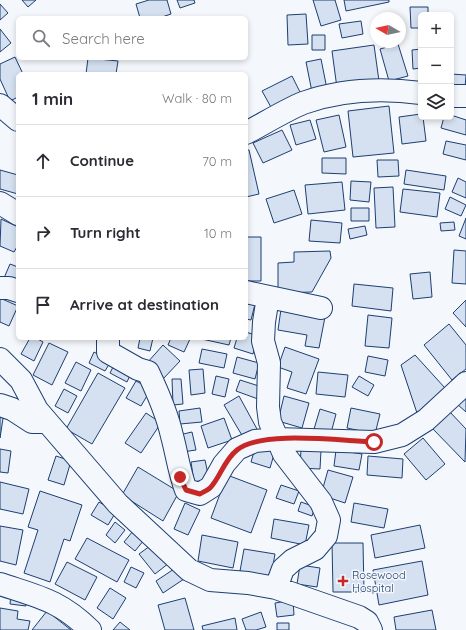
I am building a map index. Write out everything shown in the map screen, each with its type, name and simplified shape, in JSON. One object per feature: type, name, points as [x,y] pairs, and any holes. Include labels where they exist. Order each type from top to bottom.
[{"type":"street","points":[[248,132],[303,104],[333,96],[372,91],[418,94]]},
{"type":"street","points":[[454,96],[466,96]]},
{"type":"street","points":[[0,105],[16,118]]},
{"type":"street","points":[[0,203],[16,213]]},
{"type":"street","points":[[0,288],[9,288],[16,291]]},
{"type":"street","points":[[248,292],[321,308]]},
{"type":"street","points":[[268,297],[263,341],[268,363],[268,407],[270,422],[293,468],[321,502],[330,520],[326,536],[315,549],[293,560],[283,569],[276,588]]},
{"type":"street","points":[[108,340],[108,352],[138,369],[148,372],[162,400],[172,434],[180,477],[186,490],[200,494],[211,487],[224,464],[237,449],[255,441],[277,438],[374,442],[402,436],[426,420],[466,383]]},
{"type":"street","points":[[0,359],[21,380],[37,410],[118,504],[189,570],[210,580],[248,583],[276,588],[359,617],[367,622],[371,630]]},
{"type":"street","points":[[0,406],[12,409],[32,422],[47,422]]},
{"type":"street","points":[[0,584],[29,592],[56,603],[74,615],[90,630]]},
{"type":"building","points":[[22,0],[36,0],[28,7]]},
{"type":"building","points":[[149,0],[167,0],[171,14],[165,16],[139,16],[136,4]]},
{"type":"building","points":[[177,0],[194,0],[195,3],[180,8]]},
{"type":"building","points":[[313,0],[335,0],[341,20],[321,26]]},
{"type":"building","points":[[344,0],[389,0],[389,2],[346,11]]},
{"type":"building","points":[[0,4],[8,13],[0,20]]},
{"type":"building","points":[[410,7],[428,7],[428,12],[418,12],[418,28],[411,28]]},
{"type":"building","points":[[306,14],[308,44],[288,45],[287,15]]},
{"type":"building","points":[[361,21],[363,34],[342,38],[339,24]]},
{"type":"building","points":[[0,29],[11,43],[0,52]]},
{"type":"building","points":[[312,35],[325,35],[325,50],[312,50]]},
{"type":"building","points":[[370,46],[370,48],[374,48],[379,81],[337,88],[332,51]]},
{"type":"building","points":[[399,48],[408,76],[389,81],[380,49]]},
{"type":"building","points":[[418,49],[418,68],[413,69],[412,50]]},
{"type":"building","points":[[15,57],[22,72],[16,72],[16,98],[10,101],[0,79],[0,64]]},
{"type":"building","points":[[321,59],[327,89],[312,92],[306,62]]},
{"type":"building","points":[[88,60],[118,61],[116,72],[86,72]]},
{"type":"building","points":[[454,74],[466,75],[465,88],[454,87]]},
{"type":"building","points":[[292,76],[301,94],[272,109],[262,91]]},
{"type":"building","points":[[389,106],[394,153],[353,157],[348,111]]},
{"type":"building","points":[[418,114],[418,120],[423,120],[426,141],[402,144],[399,117]]},
{"type":"building","points":[[339,115],[346,147],[324,152],[316,120]]},
{"type":"building","points":[[454,116],[466,120],[466,135],[441,128],[443,120],[454,120]]},
{"type":"building","points":[[310,120],[316,139],[296,145],[290,125]]},
{"type":"building","points":[[282,130],[292,150],[263,163],[253,143]]},
{"type":"building","points":[[446,141],[466,145],[466,160],[443,154]]},
{"type":"building","points":[[248,150],[249,150],[259,194],[248,197]]},
{"type":"building","points":[[322,158],[346,158],[346,174],[322,173]]},
{"type":"building","points":[[377,160],[398,160],[399,176],[378,177]]},
{"type":"building","points":[[0,170],[16,174],[16,193],[0,189]]},
{"type":"building","points":[[406,170],[446,176],[444,190],[404,184]]},
{"type":"building","points":[[458,178],[466,182],[466,198],[452,192]]},
{"type":"building","points":[[351,181],[371,182],[369,202],[350,200]]},
{"type":"building","points":[[342,182],[345,210],[308,214],[305,185]]},
{"type":"building","points":[[393,187],[395,227],[376,228],[374,188]]},
{"type":"building","points":[[403,189],[440,193],[437,217],[400,212]]},
{"type":"building","points":[[294,190],[302,214],[274,223],[266,199]]},
{"type":"building","points":[[450,197],[466,205],[461,216],[445,209]]},
{"type":"building","points":[[351,208],[369,208],[369,221],[351,221]]},
{"type":"building","points":[[466,218],[466,239],[459,236]]},
{"type":"building","points":[[1,219],[16,226],[16,248],[14,252],[0,246]]},
{"type":"building","points":[[311,220],[342,223],[340,243],[309,241]]},
{"type":"building","points":[[454,222],[455,230],[441,231],[440,223]]},
{"type":"building","points":[[365,226],[367,235],[350,239],[348,229]]},
{"type":"building","points":[[248,237],[261,237],[261,281],[248,281]]},
{"type":"building","points":[[454,250],[466,251],[466,284],[452,283]]},
{"type":"building","points":[[330,251],[331,258],[312,292],[278,293],[278,263],[294,262],[294,252]]},
{"type":"building","points":[[10,264],[16,266],[16,283],[4,278]]},
{"type":"building","points":[[430,272],[432,297],[413,299],[410,274]]},
{"type":"building","points":[[354,284],[393,288],[391,311],[352,306]]},
{"type":"building","points":[[0,298],[16,305],[16,310],[9,326],[0,322]]},
{"type":"building","points":[[248,298],[256,300],[251,320],[248,319]]},
{"type":"building","points":[[466,300],[466,327],[453,313]]},
{"type":"building","points":[[281,309],[325,317],[319,348],[305,346],[307,335],[278,330]]},
{"type":"building","points":[[368,315],[392,318],[389,348],[365,346]]},
{"type":"building","points":[[449,324],[466,345],[466,369],[452,380],[424,345]]},
{"type":"building","points":[[248,333],[258,336],[253,354],[234,348],[236,340],[248,340]]},
{"type":"building","points":[[29,340],[40,340],[43,342],[34,361],[21,354]]},
{"type":"building","points":[[140,340],[153,340],[150,351],[138,348]]},
{"type":"building","points":[[170,340],[190,340],[184,352],[168,345]]},
{"type":"building","points":[[206,340],[230,340],[229,345]]},
{"type":"building","points":[[49,343],[68,352],[52,385],[33,375]]},
{"type":"building","points":[[163,345],[180,361],[163,379],[147,363]]},
{"type":"building","points":[[285,347],[319,359],[306,394],[287,388],[292,372],[278,367]]},
{"type":"building","points":[[202,349],[227,354],[224,368],[199,363]]},
{"type":"building","points":[[94,352],[111,361],[105,371],[89,363]]},
{"type":"building","points":[[415,355],[445,388],[417,413],[401,365]]},
{"type":"building","points":[[368,356],[388,360],[385,376],[365,372]]},
{"type":"building","points":[[237,357],[259,363],[255,379],[233,373]]},
{"type":"building","points":[[76,362],[91,370],[81,391],[65,383]]},
{"type":"building","points":[[115,363],[132,371],[127,382],[110,373]]},
{"type":"building","points":[[203,369],[205,393],[191,395],[189,370]]},
{"type":"building","points":[[318,372],[348,375],[345,397],[316,394]]},
{"type":"building","points":[[98,373],[125,388],[92,444],[66,429]]},
{"type":"building","points":[[216,376],[229,379],[225,397],[212,394]]},
{"type":"building","points":[[359,376],[374,385],[368,396],[352,387]]},
{"type":"building","points":[[172,379],[181,379],[183,404],[173,405]]},
{"type":"building","points":[[240,380],[262,387],[258,399],[236,391]]},
{"type":"building","points":[[136,381],[151,389],[141,406],[126,398]]},
{"type":"building","points":[[64,389],[77,396],[68,413],[55,406]]},
{"type":"building","points":[[466,394],[466,412],[457,404]]},
{"type":"building","points":[[239,396],[257,429],[243,437],[224,405]]},
{"type":"building","points":[[284,396],[309,403],[302,428],[278,421]]},
{"type":"building","points":[[200,408],[202,422],[180,424],[179,411]]},
{"type":"building","points":[[351,408],[380,414],[375,434],[347,428]]},
{"type":"building","points":[[320,409],[336,414],[331,433],[314,429]]},
{"type":"building","points":[[449,411],[466,429],[465,462],[432,428]]},
{"type":"building","points":[[0,412],[4,412],[0,438]]},
{"type":"building","points":[[146,413],[161,423],[141,453],[125,443]]},
{"type":"building","points":[[224,418],[232,440],[208,448],[201,426]]},
{"type":"building","points":[[192,432],[196,450],[182,452],[179,435]]},
{"type":"building","points":[[423,438],[445,464],[426,480],[404,454]]},
{"type":"building","points":[[256,445],[275,451],[270,468],[251,462]]},
{"type":"building","points":[[0,449],[11,451],[8,473],[0,472]]},
{"type":"building","points":[[301,449],[321,450],[320,469],[300,468]]},
{"type":"building","points":[[336,450],[362,454],[359,470],[334,466]]},
{"type":"building","points":[[56,456],[71,461],[64,485],[48,480]]},
{"type":"building","points":[[368,456],[403,459],[402,478],[367,475]]},
{"type":"building","points":[[205,460],[209,479],[194,482],[191,462]]},
{"type":"building","points":[[138,467],[179,492],[163,521],[122,495]]},
{"type":"building","points":[[328,470],[353,477],[345,503],[321,495]]},
{"type":"building","points":[[227,475],[267,490],[251,533],[211,518]]},
{"type":"building","points":[[0,482],[29,489],[23,514],[0,509]]},
{"type":"building","points":[[281,485],[299,491],[294,504],[276,498]]},
{"type":"building","points":[[40,491],[82,505],[70,541],[64,539],[50,582],[24,573],[38,530],[28,527]]},
{"type":"building","points":[[99,502],[116,512],[108,525],[91,515]]},
{"type":"building","points":[[301,502],[315,507],[312,516],[298,511]]},
{"type":"building","points":[[185,503],[200,510],[188,535],[174,529]]},
{"type":"building","points":[[354,503],[388,509],[384,528],[351,522]]},
{"type":"building","points":[[274,519],[309,525],[305,545],[271,538]]},
{"type":"building","points":[[115,522],[125,530],[115,543],[106,535]]},
{"type":"building","points":[[420,525],[425,548],[375,558],[371,535]]},
{"type":"building","points":[[0,526],[23,530],[16,565],[0,561]]},
{"type":"building","points":[[133,531],[144,540],[135,551],[124,542]]},
{"type":"building","points":[[202,535],[238,542],[233,568],[198,561]]},
{"type":"building","points":[[87,538],[129,560],[117,582],[75,559]]},
{"type":"building","points":[[154,543],[169,563],[155,574],[139,554]]},
{"type":"building","points":[[332,543],[363,543],[364,592],[333,592]]},
{"type":"building","points":[[244,549],[275,554],[271,577],[240,571]]},
{"type":"building","points":[[422,561],[428,595],[379,605],[373,570]]},
{"type":"building","points":[[67,562],[97,577],[85,600],[55,584]]},
{"type":"building","points":[[300,565],[320,568],[317,587],[297,584]]},
{"type":"building","points":[[131,567],[144,573],[136,588],[124,582]]},
{"type":"building","points":[[177,567],[184,579],[163,593],[156,581]]},
{"type":"building","points":[[110,588],[126,598],[113,619],[97,608]]},
{"type":"building","points":[[11,595],[27,597],[26,606],[10,604]]},
{"type":"building","points":[[185,598],[194,630],[165,630],[158,605]]},
{"type":"building","points":[[293,600],[294,615],[277,617],[275,603]]},
{"type":"building","points":[[0,608],[18,611],[17,619],[30,621],[28,630],[0,630]]},
{"type":"building","points":[[432,610],[436,630],[396,630],[394,617]]},
{"type":"building","points":[[47,611],[71,630],[32,630]]},
{"type":"building","points":[[261,612],[266,627],[256,630],[246,630],[242,619]]},
{"type":"building","points":[[235,618],[237,630],[203,630],[202,626]]},
{"type":"building","points":[[120,622],[130,630],[113,630]]},
{"type":"building","points":[[277,623],[289,623],[289,630],[277,630]]},
{"type":"place","name":"Rosewood Hospital","points":[[343,581]]},
{"type":"route","points":[[180,477],[186,490],[200,494],[211,487],[224,464],[237,449],[255,441],[277,438],[374,442]]}]
